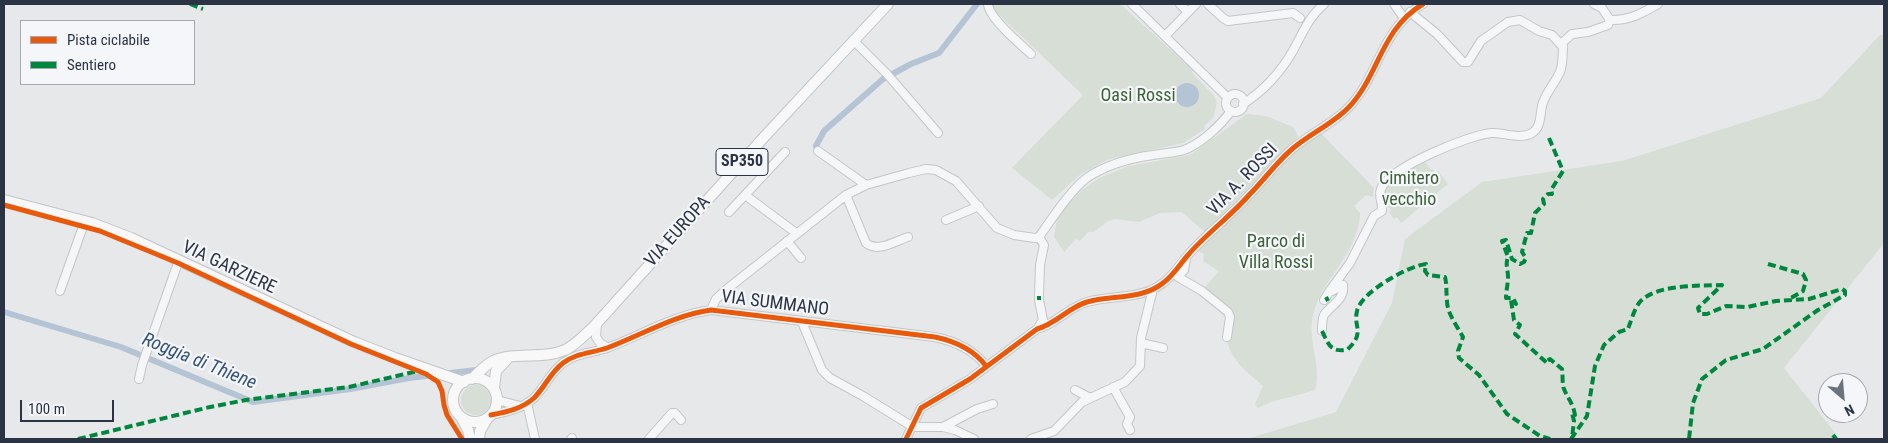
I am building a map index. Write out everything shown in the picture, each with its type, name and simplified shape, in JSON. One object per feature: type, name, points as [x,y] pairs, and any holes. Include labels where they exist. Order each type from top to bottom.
[{"type":"main road","name":"VIA EUROPA","points":[[468,380],[492,362],[509,357],[542,355],[566,349],[598,323],[853,40],[888,4]]},
{"type":"main road","name":"VIA GARZIERE","points":[[4,200],[85,222],[131,238],[354,342],[443,376],[468,380]]},
{"type":"main road","points":[[479,439],[482,426],[495,411],[497,400],[494,388],[496,372],[509,357]]},
{"type":"main road","points":[[443,376],[454,396],[454,403],[468,430],[470,439]]},
{"type":"main road","points":[[468,380],[484,380],[494,388]]},
{"type":"main road","name":"SP350","points":[[454,396],[459,385],[468,380]]},
{"type":"main road","points":[[460,416],[473,422],[489,417]]},
{"type":"street","points":[[988,4],[988,9],[993,16],[1031,54]]},
{"type":"street","points":[[1132,4],[1166,35],[1228,98]]},
{"type":"street","points":[[1180,4],[1188,12]]},
{"type":"street","points":[[1166,35],[1196,4]]},
{"type":"street","points":[[1208,4],[1223,18],[1228,20],[1293,13],[1300,18]]},
{"type":"street","points":[[711,310],[716,299],[727,289],[846,195],[866,185],[926,169],[936,170],[956,181],[998,228],[1005,232],[1029,238],[1039,237],[1059,210],[1087,178],[1105,168],[1131,158],[1183,150],[1223,122],[1231,111],[1239,110],[1243,104],[1263,90],[1282,69],[1308,20],[1324,4]]},
{"type":"street","points":[[1394,4],[1407,15],[1437,34],[1463,62],[1468,62],[1482,41],[1508,22],[1520,20],[1539,31],[1552,35],[1563,47]]},
{"type":"street","points":[[1407,15],[1423,4]]},
{"type":"street","points":[[1594,4],[1602,8],[1610,20]]},
{"type":"street","points":[[1610,20],[1621,20],[1642,13],[1658,4]]},
{"type":"street","name":"VIA A. ROSSI","points":[[1153,289],[1164,283],[1186,257],[1250,195],[1292,149],[1348,108],[1359,94],[1386,42],[1407,15]]},
{"type":"street","points":[[1324,300],[1350,263],[1374,216],[1382,211],[1379,199],[1381,187],[1394,173],[1410,163],[1473,136],[1493,133],[1509,136],[1530,135],[1536,130],[1540,122],[1542,105],[1561,68],[1563,42],[1572,34],[1588,32],[1608,25],[1610,20]]},
{"type":"street","points":[[853,40],[889,76],[938,133]]},
{"type":"street","points":[[1231,111],[1226,105],[1228,98],[1232,95],[1263,90]]},
{"type":"street","points":[[1239,95],[1243,104]]},
{"type":"street","points":[[818,151],[866,185]]},
{"type":"street","points":[[729,212],[785,152]]},
{"type":"street","points":[[745,195],[796,234]]},
{"type":"street","points":[[846,195],[866,243],[870,246],[876,248],[908,237]]},
{"type":"street","points":[[946,220],[979,206]]},
{"type":"street","points":[[60,291],[85,222]]},
{"type":"street","points":[[906,439],[921,408],[970,379],[1037,329],[1043,320],[1039,298],[1040,266],[1044,244],[1039,237]]},
{"type":"street","points":[[787,241],[801,258]]},
{"type":"street","points":[[1186,257],[1184,270],[1178,277],[1202,291],[1228,312],[1230,316],[1227,337]]},
{"type":"street","points":[[139,379],[179,260]]},
{"type":"street","points":[[1322,331],[1323,316],[1339,300],[1344,291],[1343,285],[1332,291],[1331,289]]},
{"type":"street","points":[[1037,329],[1049,326],[1084,303],[1106,297],[1142,293],[1153,289]]},
{"type":"street","points":[[1031,439],[1054,431],[1082,402],[1125,382],[1140,366],[1141,343],[1153,289]]},
{"type":"street","name":"VIA SUMMANO","points":[[524,405],[534,398],[548,377],[564,362],[585,353],[607,347],[673,319],[693,312],[711,310],[948,340],[976,356],[986,366]]},
{"type":"street","points":[[802,322],[822,370],[830,378],[912,427],[943,427],[956,430],[974,439]]},
{"type":"street","points":[[598,323],[596,337],[600,343],[607,347]]},
{"type":"street","points":[[1141,343],[1163,348]]},
{"type":"street","points":[[1113,387],[1130,417],[1127,424],[1130,430]]},
{"type":"street","points":[[1075,390],[1090,398]]},
{"type":"street","points":[[497,400],[524,405]]},
{"type":"street","points":[[943,427],[977,409],[993,404]]},
{"type":"street","points":[[489,417],[524,405]]},
{"type":"street","points":[[524,405],[535,439]]},
{"type":"street","points":[[649,439],[672,413],[675,413],[681,420]]},
{"type":"green space","name":"Oasi Rossi","points":[[991,4],[1120,4],[1193,70],[1192,73],[1214,96],[1217,103],[1213,118],[1204,126],[1205,129],[1183,143],[1109,159],[1081,174],[1052,200],[1012,168],[1083,95],[990,6]]},
{"type":"green space","points":[[1884,34],[1884,243],[1784,368],[1818,411],[1818,423],[1827,423],[1840,439],[1247,439],[1336,412],[1392,303],[1405,239],[1482,182],[1622,161],[1821,98],[1880,35]]},
{"type":"green space","name":"Parco di Villa Rossi","points":[[1247,114],[1266,116],[1293,127],[1298,136],[1289,149],[1205,232],[1182,212],[1160,213],[1139,222],[1115,219],[1108,221],[1094,232],[1088,232],[1080,241],[1076,239],[1064,252],[1054,237],[1057,220],[1081,191],[1099,178],[1129,166],[1190,155]]},
{"type":"green space","name":"Parco di Villa Rossi","points":[[1320,132],[1374,188],[1373,197],[1366,195],[1354,206],[1360,213],[1358,228],[1353,242],[1315,307],[1312,321],[1312,339],[1317,374],[1315,390],[1272,402],[1258,408],[1255,404],[1263,386],[1245,370],[1231,351],[1227,336],[1230,317],[1202,291],[1219,271],[1203,261],[1204,254],[1195,249],[1292,149]]},
{"type":"green space","name":"Cimitero vecchio","points":[[1422,158],[1431,170],[1436,173],[1438,171],[1448,184],[1401,223],[1397,217],[1394,219],[1389,212],[1391,210],[1380,197],[1384,187]]},
{"type":"green space","points":[[476,385],[486,390],[491,400],[486,410],[476,415],[466,410],[461,400],[466,390]]},
{"type":"water","points":[[1187,83],[1195,87],[1199,95],[1195,103],[1187,107],[1179,103],[1175,95],[1179,87]]},
{"type":"waterway","name":"Roggia di Thiene","points":[[816,146],[824,131],[883,79],[911,64],[939,53],[977,4]]},
{"type":"waterway","name":"Roggia di Thiene","points":[[4,312],[121,347],[253,402],[350,389],[409,378],[476,370]]},
{"type":"marked path","points":[[190,4],[203,9]]},
{"type":"marked path","points":[[1549,138],[1563,171],[1551,190],[1552,194],[1548,194],[1543,199],[1544,204],[1535,213],[1531,233],[1527,233],[1522,252],[1526,258],[1524,262],[1520,264],[1512,259],[1506,240],[1502,241],[1508,257],[1506,298],[1513,298],[1516,304],[1511,300],[1514,320],[1520,325],[1515,334],[1547,363],[1550,359],[1562,369],[1563,387],[1572,404],[1575,415],[1572,413],[1574,421],[1572,438]]},
{"type":"marked path","points":[[1322,331],[1333,349],[1347,350],[1356,339],[1358,330],[1357,311],[1367,296],[1397,275],[1426,264],[1425,271],[1428,275],[1445,277],[1447,306],[1463,337],[1458,351],[1459,358],[1479,375],[1507,414],[1540,436],[1550,439]]},
{"type":"marked path","points":[[1768,264],[1803,274],[1806,280],[1803,291],[1789,299]]},
{"type":"marked path","points":[[1571,439],[1587,416],[1595,366],[1604,345],[1619,332],[1628,329],[1639,303],[1655,292],[1678,287],[1722,285],[1698,308],[1700,314],[1707,314],[1726,306],[1747,307],[1776,301],[1809,299],[1842,289],[1845,291],[1845,295],[1818,310],[1763,349],[1726,360],[1702,379],[1693,403],[1689,439]]},
{"type":"marked path","points":[[1326,297],[1328,301]]},
{"type":"marked path","points":[[78,439],[210,407],[246,400],[349,387],[418,371]]},
{"type":"marked path","points":[[1833,435],[1836,439]]},
{"type":"cycle path","points":[[906,439],[921,408],[970,379],[1037,329],[1044,327],[1080,304],[1136,295],[1155,288],[1167,280],[1195,247],[1243,202],[1286,155],[1298,144],[1336,119],[1349,107],[1368,81],[1389,39],[1398,26],[1423,4]]},
{"type":"cycle path","points":[[4,205],[100,231],[178,263],[351,344],[426,374],[438,382],[447,415],[462,439]]},
{"type":"cycle path","points":[[491,415],[514,410],[529,402],[538,394],[558,367],[573,357],[607,348],[684,316],[711,310],[935,337],[963,347],[976,355],[986,366]]}]
